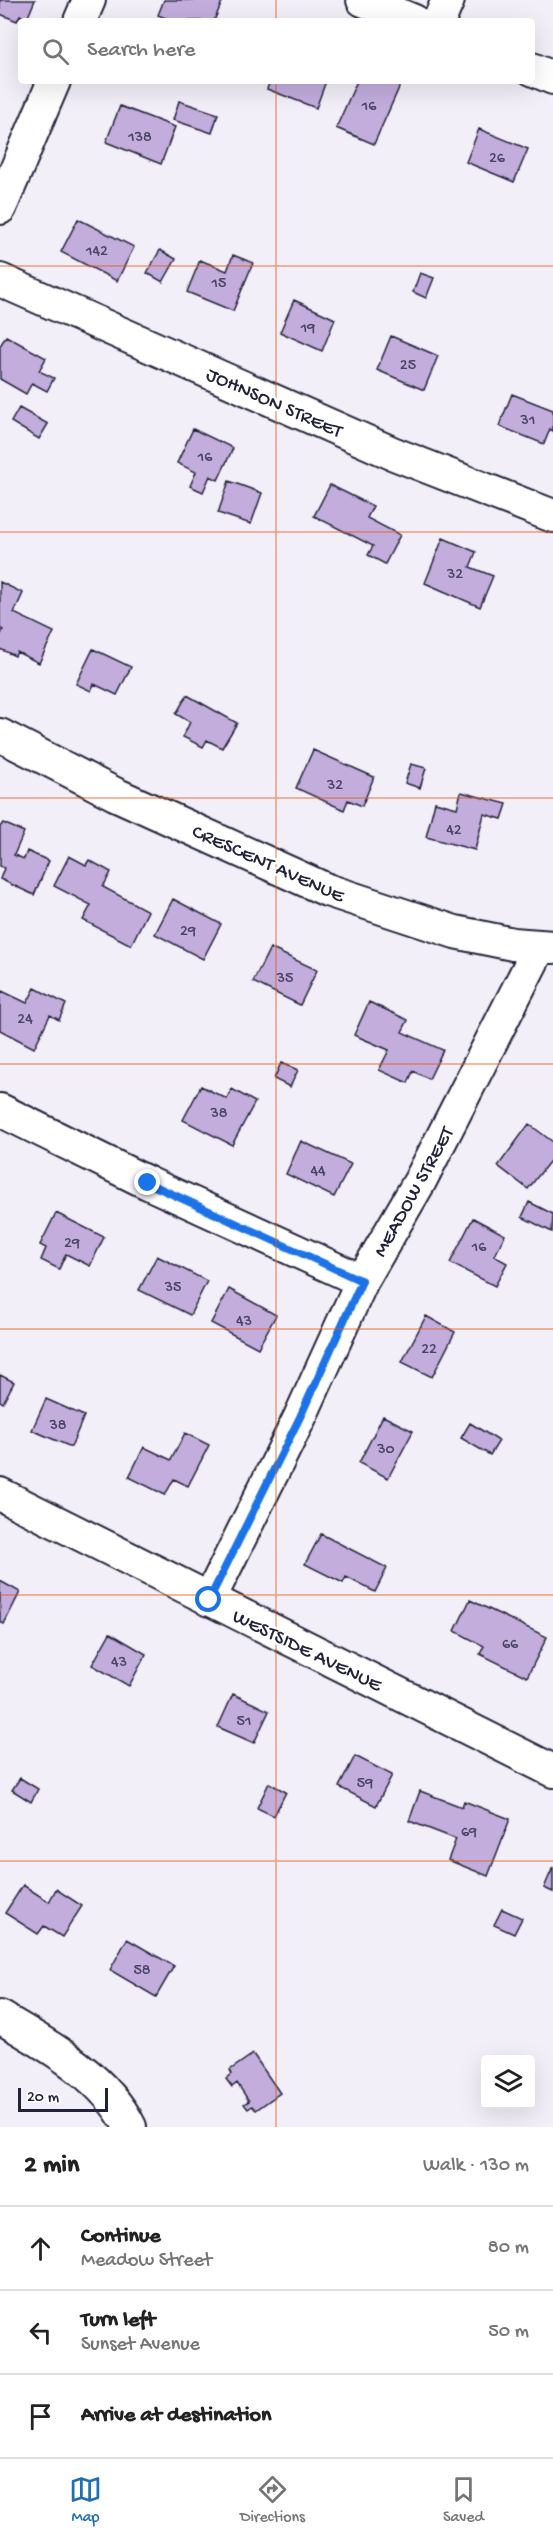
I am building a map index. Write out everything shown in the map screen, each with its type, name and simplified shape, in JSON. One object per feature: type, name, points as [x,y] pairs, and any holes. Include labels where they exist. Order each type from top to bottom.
[{"type":"street","points":[[81,18],[89,0]]},
{"type":"street","points":[[363,0],[407,18]]},
{"type":"street","points":[[440,18],[448,0]]},
{"type":"street","points":[[535,70],[553,78]]},
{"type":"street","points":[[0,208],[53,84]]},
{"type":"street","name":"JOHNSON STREET","points":[[0,280],[392,453],[553,516]]},
{"type":"street","name":"CRESCENT AVENUE","points":[[0,735],[115,794],[327,890],[455,932],[513,944],[547,947]]},
{"type":"street","name":"MEADOW STREET","points":[[209,1600],[300,1417],[362,1281],[420,1181],[547,947]]},
{"type":"street","points":[[0,1110],[148,1183],[362,1281]]},
{"type":"street","name":"WESTSIDE AVENUE","points":[[0,1494],[553,1771]]},
{"type":"street","points":[[0,2017],[72,2063],[100,2087],[124,2113],[130,2127]]},
{"type":"building","points":[[0,0],[35,0],[27,18],[20,15],[17,21],[0,14]]},
{"type":"building","points":[[164,0],[222,2],[215,18],[166,18],[158,15]]},
{"type":"building","points":[[269,84],[325,84],[316,108],[267,89]]},
{"type":"building","points":[[356,84],[401,84],[374,144],[336,128]]},
{"type":"building","points":[[179,101],[218,114],[212,133],[173,120]]},
{"type":"building","points":[[120,106],[175,127],[161,164],[106,142]]},
{"type":"building","points":[[479,129],[528,149],[514,182],[466,162]]},
{"type":"building","points":[[78,219],[134,247],[117,281],[61,252]]},
{"type":"building","points":[[160,250],[176,259],[163,282],[147,273]]},
{"type":"building","points":[[233,255],[253,263],[233,311],[187,292],[200,260],[227,271]]},
{"type":"building","points":[[420,273],[434,278],[426,298],[413,292]]},
{"type":"building","points":[[294,300],[335,319],[322,351],[280,332]]},
{"type":"building","points":[[6,336],[46,358],[39,371],[54,378],[47,391],[32,383],[26,394],[0,379],[0,346]]},
{"type":"building","points":[[391,336],[438,356],[424,390],[377,370]]},
{"type":"building","points":[[512,394],[553,410],[553,431],[550,429],[544,444],[499,426]]},
{"type":"building","points":[[19,408],[48,424],[39,439],[11,422]]},
{"type":"building","points":[[193,429],[233,448],[218,480],[210,476],[203,492],[190,486],[196,472],[177,463]]},
{"type":"building","points":[[229,481],[262,493],[251,524],[218,513]]},
{"type":"building","points":[[330,485],[373,506],[367,518],[400,535],[385,564],[368,555],[373,546],[314,516]]},
{"type":"building","points":[[443,538],[476,552],[470,567],[493,576],[480,607],[425,583]]},
{"type":"building","points":[[0,582],[23,593],[14,613],[54,632],[39,663],[17,652],[15,656],[0,649],[0,636],[3,630],[0,628]]},
{"type":"building","points":[[93,649],[131,667],[117,695],[94,684],[91,691],[76,684]]},
{"type":"building","points":[[187,695],[237,723],[222,748],[207,740],[203,747],[183,737],[190,722],[176,714]]},
{"type":"building","points":[[313,750],[374,777],[362,806],[348,800],[344,810],[296,788]]},
{"type":"building","points":[[411,764],[426,768],[420,788],[405,783]]},
{"type":"building","points":[[461,792],[507,804],[502,819],[484,814],[475,850],[426,837],[435,802],[457,808]]},
{"type":"building","points":[[3,823],[24,832],[14,855],[24,859],[27,851],[49,861],[34,895],[0,879],[4,868],[0,866],[0,827]]},
{"type":"building","points":[[69,856],[86,865],[89,860],[111,872],[103,887],[148,911],[131,945],[83,920],[91,905],[54,886]]},
{"type":"building","points":[[173,899],[221,924],[203,959],[155,934]]},
{"type":"building","points":[[270,948],[317,970],[300,1005],[253,982]]},
{"type":"building","points":[[35,988],[66,1004],[59,1020],[50,1015],[34,1048],[0,1030],[0,995],[2,991],[27,1003]]},
{"type":"building","points":[[369,1002],[408,1020],[402,1032],[443,1050],[429,1079],[413,1071],[408,1083],[379,1070],[389,1050],[354,1035]]},
{"type":"building","points":[[281,1063],[298,1070],[290,1087],[274,1079]]},
{"type":"building","points":[[201,1086],[227,1099],[232,1089],[255,1102],[232,1145],[183,1120]]},
{"type":"building","points":[[529,1124],[553,1142],[553,1157],[528,1189],[498,1166]]},
{"type":"building","points":[[301,1141],[351,1164],[334,1197],[286,1174]]},
{"type":"building","points":[[529,1202],[553,1214],[552,1232],[522,1217]]},
{"type":"building","points":[[56,1213],[104,1237],[90,1266],[66,1254],[59,1269],[41,1260],[46,1248],[40,1245]]},
{"type":"building","points":[[473,1218],[505,1235],[494,1256],[507,1263],[495,1286],[450,1263]]},
{"type":"building","points":[[157,1256],[207,1281],[190,1315],[139,1290]]},
{"type":"building","points":[[229,1289],[276,1315],[258,1348],[211,1323]]},
{"type":"building","points":[[426,1316],[455,1332],[432,1377],[402,1362]]},
{"type":"building","points":[[0,1375],[14,1382],[3,1403],[0,1401]]},
{"type":"building","points":[[46,1399],[84,1416],[71,1447],[32,1430]]},
{"type":"building","points":[[383,1416],[413,1431],[388,1478],[359,1463]]},
{"type":"building","points":[[470,1423],[499,1441],[490,1455],[461,1438]]},
{"type":"building","points":[[185,1433],[209,1445],[188,1486],[174,1479],[165,1495],[129,1477],[144,1447],[171,1460]]},
{"type":"building","points":[[321,1534],[387,1568],[375,1592],[346,1577],[343,1583],[305,1564]]},
{"type":"building","points":[[0,1581],[20,1592],[4,1624],[0,1622]]},
{"type":"building","points":[[470,1600],[547,1637],[527,1677],[480,1654],[484,1646],[455,1631]]},
{"type":"building","points":[[110,1633],[146,1654],[129,1686],[92,1665]]},
{"type":"building","points":[[233,1694],[269,1711],[254,1743],[218,1727]]},
{"type":"building","points":[[355,1756],[392,1775],[376,1806],[339,1787]]},
{"type":"building","points":[[20,1778],[38,1789],[31,1802],[12,1790]]},
{"type":"building","points":[[269,1783],[286,1792],[274,1816],[257,1808]]},
{"type":"building","points":[[420,1791],[462,1807],[464,1801],[510,1819],[488,1876],[448,1860],[456,1839],[409,1821]]},
{"type":"building","points":[[553,1867],[553,1892],[544,1888]]},
{"type":"building","points":[[23,1885],[49,1902],[56,1889],[82,1906],[62,1937],[44,1926],[38,1934],[5,1913]]},
{"type":"building","points":[[502,1909],[522,1918],[514,1934],[494,1925]]},
{"type":"building","points":[[127,1939],[174,1966],[156,1997],[110,1970]]},
{"type":"building","points":[[253,2054],[280,2093],[256,2110],[252,2106],[248,2109],[244,2104],[249,2101],[237,2083],[232,2087],[226,2079],[232,2074],[230,2070]]},
{"type":"route","points":[[148,1183],[362,1281],[300,1417],[209,1600]]}]
